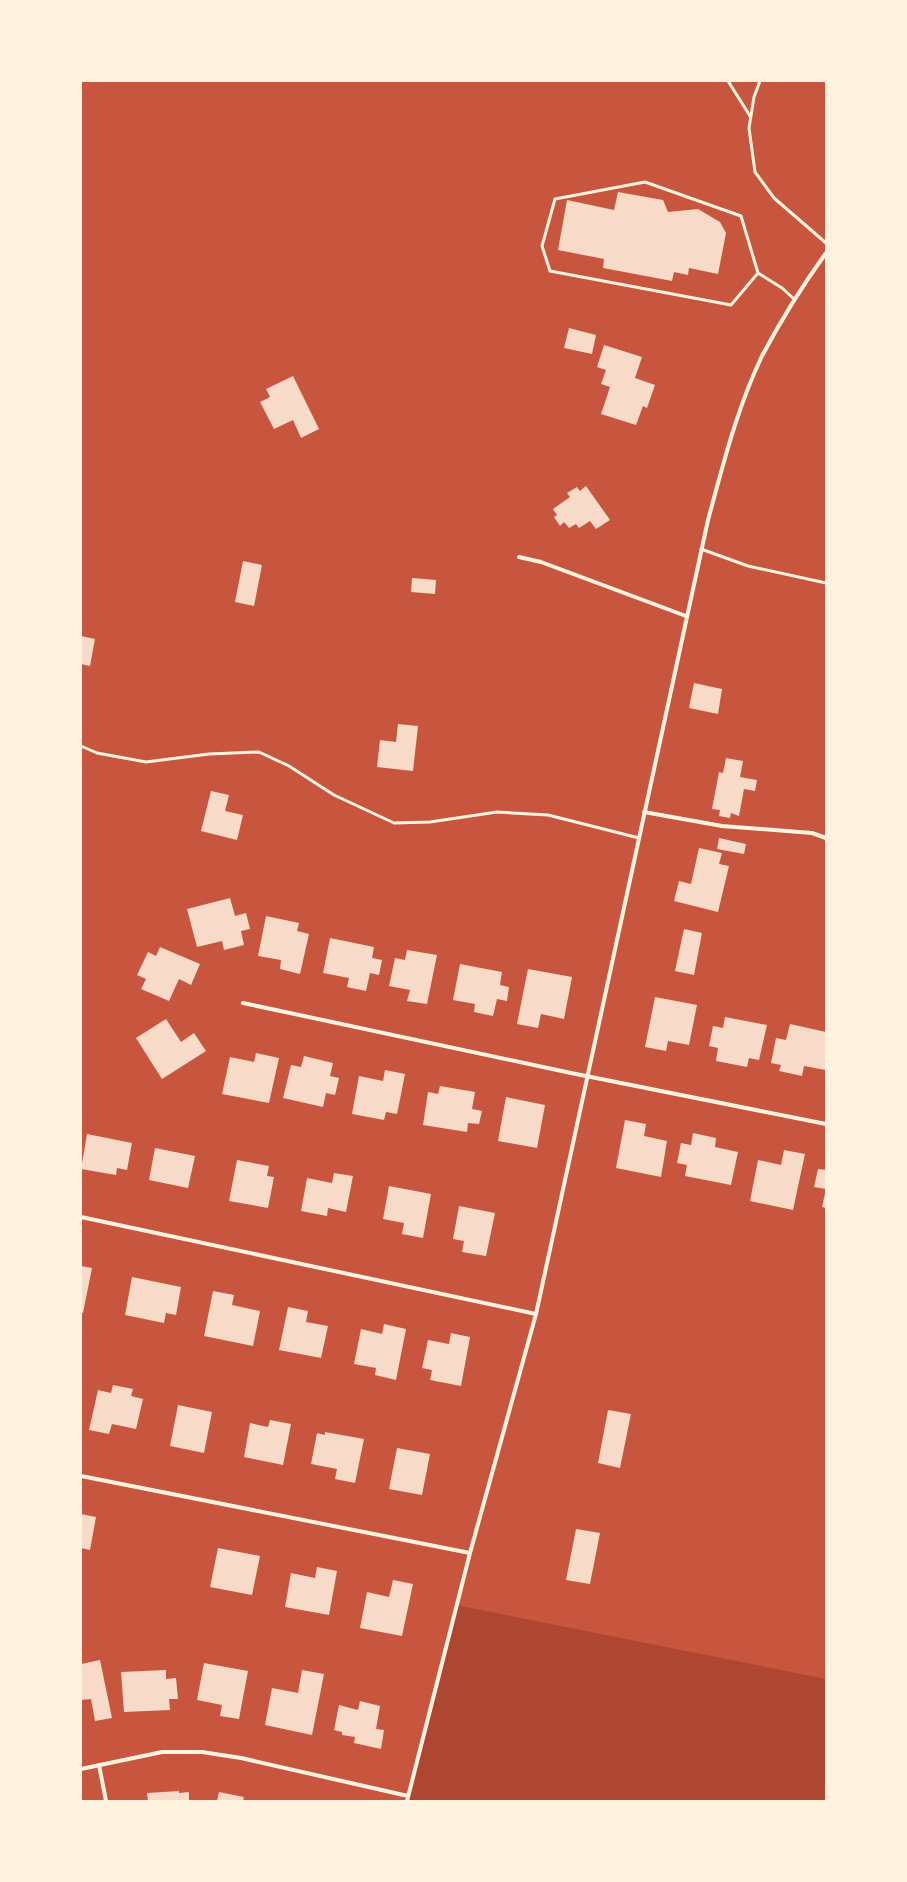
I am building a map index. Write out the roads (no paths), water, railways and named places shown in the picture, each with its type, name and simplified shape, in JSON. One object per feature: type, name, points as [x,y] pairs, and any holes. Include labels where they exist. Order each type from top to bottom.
[{"type":"street","points":[[81,1769],[162,1752],[202,1752],[241,1758],[407,1799],[470,1553],[536,1314],[686,616],[701,549],[732,432],[762,357],[794,299],[826,253]]},
{"type":"street","points":[[519,556],[541,562],[686,616]]},
{"type":"street","points":[[644,812],[722,826],[812,833],[826,838]]},
{"type":"street","points":[[243,1003],[588,1076],[826,1124]]},
{"type":"street","points":[[81,1217],[536,1314]]},
{"type":"street","points":[[81,1476],[470,1553]]},
{"type":"street","points":[[99,1765],[106,1801]]},
{"type":"lane","points":[[728,81],[750,116]]},
{"type":"lane","points":[[760,81],[754,97],[749,128],[755,172],[774,198],[826,243]]},
{"type":"lane","points":[[758,273],[731,305],[550,271],[542,246],[555,199],[645,182],[741,216],[758,273],[782,288],[794,299]]},
{"type":"lane","points":[[701,549],[748,566],[826,584]]},
{"type":"lane","points":[[81,746],[97,752],[146,762],[209,754],[259,752],[289,766],[334,795],[394,823],[430,822],[497,812],[548,815],[639,838]]}]
